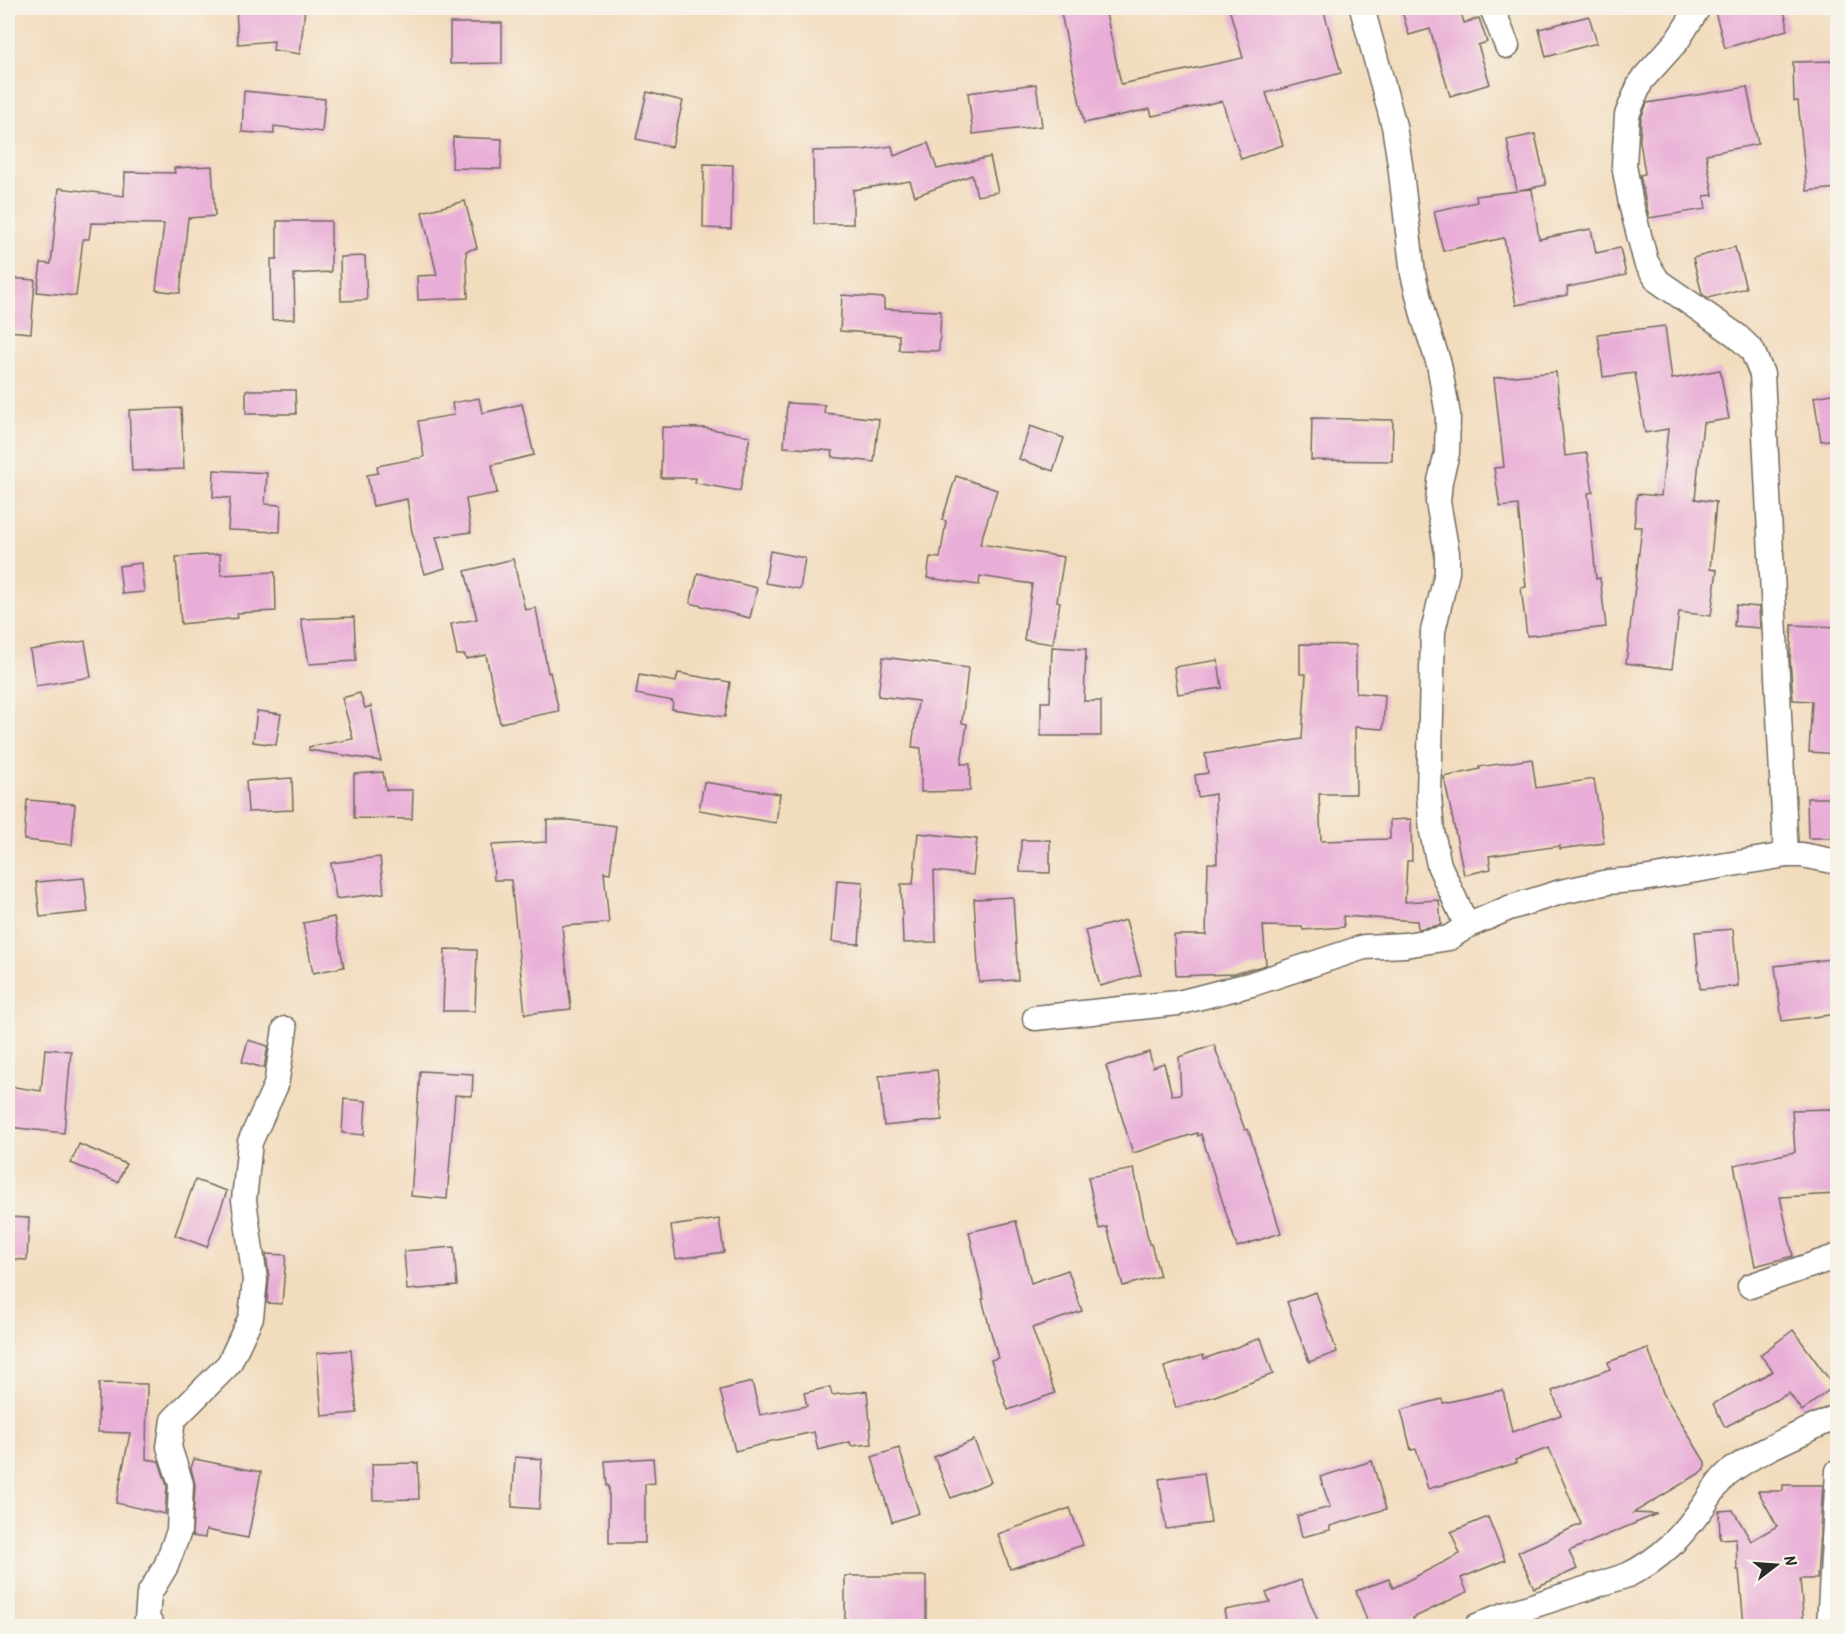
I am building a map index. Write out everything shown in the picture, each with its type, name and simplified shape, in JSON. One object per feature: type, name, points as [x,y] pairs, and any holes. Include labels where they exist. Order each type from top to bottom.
[{"type":"street","points":[[1362,8],[1394,126],[1413,274],[1424,319],[1439,363],[1447,407],[1447,453],[1440,481],[1438,502],[1447,553],[1447,572],[1433,631],[1429,796],[1431,832],[1439,865],[1467,927]]},
{"type":"street","points":[[1492,8],[1507,46]]},
{"type":"street","points":[[1698,8],[1677,41],[1641,81],[1628,115],[1624,165],[1646,262],[1658,281],[1736,335],[1752,350],[1762,374],[1786,855]]},
{"type":"street","points":[[1035,1018],[1178,1003],[1252,984],[1364,947],[1405,945],[1449,938],[1509,908],[1561,892],[1608,882],[1643,879],[1786,855],[1802,855],[1838,862]]},
{"type":"street","points":[[152,1626],[147,1619],[149,1594],[166,1566],[179,1531],[181,1484],[169,1447],[173,1420],[228,1364],[251,1317],[255,1280],[244,1200],[250,1142],[276,1085],[285,1029]]},
{"type":"street","points":[[1750,1286],[1838,1256]]},
{"type":"street","points":[[1492,1623],[1628,1575],[1647,1565],[1668,1550],[1681,1536],[1725,1476],[1740,1465],[1838,1416]]},
{"type":"street","points":[[1829,1626],[1838,1471]]},
{"type":"building","points":[[236,8],[305,8],[300,54],[273,50],[274,41],[238,44]]},
{"type":"building","points":[[1067,8],[1105,8],[1121,84],[1243,58],[1229,8],[1323,8],[1341,73],[1266,93],[1283,145],[1241,159],[1222,101],[1152,116],[1150,109],[1084,123],[1061,13],[1068,11]]},
{"type":"building","points":[[1401,8],[1460,8],[1464,23],[1479,18],[1487,42],[1478,45],[1490,84],[1450,96],[1430,29],[1409,35]]},
{"type":"building","points":[[1714,8],[1783,8],[1787,30],[1725,48]]},
{"type":"building","points":[[1589,16],[1597,43],[1546,57],[1539,29]]},
{"type":"building","points":[[450,23],[502,23],[502,63],[450,64]]},
{"type":"building","points":[[1835,61],[1838,188],[1807,191],[1798,101],[1794,101],[1793,62]]},
{"type":"building","points":[[1036,84],[1042,126],[973,134],[968,93]]},
{"type":"building","points":[[1747,87],[1758,144],[1706,154],[1713,195],[1704,196],[1706,209],[1649,218],[1640,175],[1645,174],[1640,141],[1641,118],[1647,103]]},
{"type":"building","points":[[244,91],[325,99],[322,132],[274,126],[274,134],[242,132]]},
{"type":"building","points":[[647,92],[683,101],[672,147],[636,139]]},
{"type":"building","points":[[1535,134],[1546,185],[1519,190],[1532,189],[1539,239],[1591,229],[1596,253],[1620,248],[1626,275],[1567,287],[1568,295],[1516,305],[1504,238],[1443,251],[1434,211],[1477,202],[1476,196],[1517,191],[1507,140]]},
{"type":"building","points":[[453,137],[502,139],[501,169],[452,168]]},
{"type":"building","points":[[928,143],[937,169],[990,157],[998,192],[977,196],[972,175],[915,196],[910,181],[853,190],[853,224],[814,224],[813,151],[863,150],[892,146],[894,156]]},
{"type":"building","points":[[704,164],[733,165],[731,229],[703,228]]},
{"type":"building","points":[[212,166],[215,216],[188,218],[180,293],[156,290],[164,224],[91,223],[89,239],[83,239],[76,296],[37,292],[41,263],[51,264],[59,188],[124,196],[125,172],[175,173],[174,168]]},
{"type":"building","points":[[465,201],[477,248],[466,251],[468,298],[418,300],[417,276],[437,275],[422,212]]},
{"type":"building","points":[[277,221],[331,221],[331,272],[294,274],[295,319],[272,320],[271,259],[277,259]]},
{"type":"building","points":[[1735,247],[1746,288],[1708,298],[1702,294],[1693,258]]},
{"type":"building","points":[[365,256],[367,300],[341,301],[340,257]]},
{"type":"building","points":[[8,278],[35,280],[31,333],[8,331]]},
{"type":"building","points":[[842,295],[884,298],[884,309],[941,311],[939,351],[899,350],[899,335],[840,331]]},
{"type":"building","points":[[1665,326],[1672,379],[1720,370],[1729,419],[1703,423],[1695,499],[1716,502],[1710,569],[1717,570],[1711,616],[1679,612],[1672,669],[1626,663],[1642,527],[1634,527],[1637,494],[1661,496],[1668,429],[1645,433],[1635,373],[1603,377],[1598,334]]},
{"type":"building","points":[[1556,372],[1565,456],[1587,453],[1593,492],[1588,493],[1596,579],[1600,578],[1606,627],[1527,636],[1521,588],[1526,587],[1518,505],[1500,507],[1494,468],[1504,467],[1494,378]]},
{"type":"building","points":[[246,390],[295,390],[296,414],[246,414]]},
{"type":"building","points":[[1838,393],[1838,439],[1821,441],[1814,397]]},
{"type":"building","points":[[479,398],[482,413],[522,404],[534,455],[492,465],[497,493],[466,499],[471,532],[436,537],[445,568],[425,574],[412,532],[407,499],[373,506],[367,475],[378,473],[377,466],[424,457],[418,421],[454,415],[452,403]]},
{"type":"building","points":[[787,403],[825,405],[824,413],[879,419],[874,462],[832,457],[833,451],[784,447]]},
{"type":"building","points":[[181,408],[184,469],[132,471],[129,410]]},
{"type":"building","points":[[1312,418],[1393,420],[1392,461],[1311,460]]},
{"type":"building","points":[[1030,426],[1064,438],[1053,471],[1019,459]]},
{"type":"building","points":[[662,427],[705,428],[750,436],[740,491],[695,483],[696,478],[661,478]]},
{"type":"building","points":[[214,470],[267,473],[265,504],[281,505],[280,532],[228,530],[230,498],[213,497]]},
{"type":"building","points":[[956,476],[997,490],[980,544],[1064,557],[1053,644],[1024,640],[1032,584],[980,576],[979,585],[927,578],[930,557],[940,558],[946,521],[942,520]]},
{"type":"building","points":[[770,551],[805,558],[800,589],[765,583]]},
{"type":"building","points":[[220,554],[221,575],[275,572],[276,611],[237,613],[238,618],[181,624],[176,557]]},
{"type":"building","points":[[513,559],[525,610],[536,608],[548,673],[550,672],[559,711],[500,723],[486,655],[466,659],[465,655],[457,655],[451,624],[477,619],[465,571]]},
{"type":"building","points":[[141,563],[144,592],[122,594],[119,566]]},
{"type":"building","points":[[698,573],[757,588],[750,618],[690,603]]},
{"type":"building","points":[[1736,605],[1759,607],[1760,628],[1734,626]]},
{"type":"building","points":[[354,617],[356,661],[309,664],[301,619]]},
{"type":"building","points":[[1792,625],[1838,627],[1838,754],[1809,752],[1812,701],[1793,700],[1790,659]]},
{"type":"building","points":[[85,641],[91,677],[36,686],[30,650]]},
{"type":"building","points":[[1300,644],[1356,645],[1356,693],[1385,695],[1383,729],[1355,727],[1356,794],[1319,794],[1321,841],[1390,839],[1390,820],[1411,819],[1412,861],[1407,861],[1405,902],[1439,900],[1441,925],[1418,929],[1417,921],[1343,916],[1344,927],[1303,930],[1302,927],[1263,926],[1266,965],[1233,974],[1176,976],[1174,935],[1206,935],[1208,863],[1217,863],[1215,794],[1198,797],[1195,775],[1208,773],[1205,754],[1302,739],[1306,674],[1300,674]]},
{"type":"building","points":[[1052,647],[1086,649],[1084,701],[1101,701],[1101,736],[1041,736],[1041,702],[1050,702]]},
{"type":"building","points":[[883,657],[968,668],[962,723],[967,724],[961,764],[970,764],[970,791],[921,792],[921,748],[912,747],[918,701],[878,696]]},
{"type":"building","points":[[1218,660],[1222,688],[1178,694],[1174,667]]},
{"type":"building","points":[[678,673],[730,682],[725,717],[672,709],[673,701],[636,694],[639,675],[676,682]]},
{"type":"building","points":[[360,693],[365,708],[371,706],[381,761],[309,750],[309,747],[353,739],[342,698]]},
{"type":"building","points":[[257,711],[281,714],[276,745],[253,742]]},
{"type":"building","points":[[1532,759],[1536,788],[1594,779],[1604,843],[1560,849],[1560,846],[1489,856],[1491,869],[1464,875],[1444,777],[1480,769],[1479,767]]},
{"type":"building","points":[[383,772],[386,790],[413,790],[412,819],[354,818],[354,774]]},
{"type":"building","points":[[292,778],[293,810],[248,812],[246,781]]},
{"type":"building","points":[[704,782],[780,794],[776,823],[699,810]]},
{"type":"building","points":[[1807,798],[1838,798],[1838,838],[1808,838]]},
{"type":"building","points":[[27,800],[75,804],[72,845],[24,840]]},
{"type":"building","points":[[547,820],[569,820],[616,826],[610,873],[604,872],[609,923],[562,926],[571,1009],[525,1014],[511,880],[494,880],[492,845],[547,842]]},
{"type":"building","points":[[918,833],[977,839],[973,875],[934,871],[936,942],[903,943],[901,884],[913,884]]},
{"type":"building","points":[[1021,840],[1050,840],[1050,873],[1020,872]]},
{"type":"building","points":[[380,857],[384,893],[336,899],[331,863]]},
{"type":"building","points":[[84,878],[88,912],[40,917],[36,882]]},
{"type":"building","points":[[837,880],[863,882],[859,944],[832,942]]},
{"type":"building","points":[[1013,897],[1018,980],[979,982],[974,899]]},
{"type":"building","points":[[334,917],[344,967],[313,973],[303,923]]},
{"type":"building","points":[[1126,920],[1141,975],[1100,986],[1085,931]]},
{"type":"building","points":[[1733,929],[1738,986],[1700,989],[1695,932]]},
{"type":"building","points":[[445,949],[477,950],[475,1011],[443,1011]]},
{"type":"building","points":[[1838,958],[1838,1014],[1782,1021],[1775,966]]},
{"type":"building","points":[[248,1040],[268,1046],[264,1068],[242,1062]]},
{"type":"building","points":[[1214,1045],[1245,1130],[1248,1129],[1281,1233],[1237,1247],[1201,1134],[1198,1136],[1197,1133],[1133,1153],[1106,1066],[1149,1052],[1153,1067],[1164,1063],[1172,1095],[1181,1094],[1179,1057]]},
{"type":"building","points":[[45,1049],[71,1051],[64,1133],[8,1127],[8,1086],[41,1091]]},
{"type":"building","points":[[937,1070],[942,1120],[884,1126],[879,1076]]},
{"type":"building","points":[[420,1071],[473,1074],[472,1096],[455,1095],[447,1199],[411,1196]]},
{"type":"building","points":[[344,1099],[366,1101],[364,1135],[342,1133]]},
{"type":"building","points":[[1832,1109],[1837,1194],[1780,1197],[1793,1256],[1755,1266],[1734,1165],[1795,1152],[1792,1110]]},
{"type":"building","points":[[79,1144],[126,1164],[118,1182],[71,1163]]},
{"type":"building","points":[[1134,1169],[1149,1244],[1151,1244],[1160,1276],[1123,1286],[1107,1227],[1099,1229],[1088,1177]]},
{"type":"building","points":[[195,1180],[227,1191],[207,1247],[175,1235]]},
{"type":"building","points":[[8,1217],[29,1218],[27,1260],[8,1259]]},
{"type":"building","points":[[719,1219],[724,1252],[676,1259],[671,1226]]},
{"type":"building","points":[[1016,1221],[1031,1283],[1068,1270],[1082,1311],[1032,1328],[1055,1393],[1008,1410],[991,1360],[998,1358],[982,1299],[984,1299],[969,1232]]},
{"type":"building","points":[[454,1247],[457,1286],[407,1290],[404,1251]]},
{"type":"building","points":[[266,1254],[286,1255],[282,1304],[267,1303],[269,1278]]},
{"type":"building","points":[[1316,1292],[1337,1352],[1309,1362],[1287,1302]]},
{"type":"building","points":[[1793,1330],[1834,1386],[1802,1411],[1789,1393],[1725,1427],[1713,1404],[1773,1371],[1760,1355]]},
{"type":"building","points":[[1261,1338],[1273,1374],[1176,1408],[1164,1367],[1203,1355],[1204,1359]]},
{"type":"building","points":[[1648,1348],[1663,1393],[1705,1462],[1705,1470],[1633,1513],[1657,1514],[1569,1551],[1577,1569],[1534,1588],[1518,1552],[1581,1524],[1549,1448],[1515,1460],[1516,1463],[1428,1489],[1416,1449],[1411,1450],[1401,1410],[1442,1399],[1443,1403],[1503,1390],[1512,1432],[1561,1415],[1552,1391],[1610,1369],[1608,1362]]},
{"type":"building","points":[[351,1350],[357,1413],[322,1416],[317,1353]]},
{"type":"building","points":[[752,1382],[760,1415],[807,1406],[804,1393],[830,1387],[832,1395],[867,1391],[872,1444],[851,1446],[850,1442],[818,1450],[814,1432],[735,1451],[720,1390]]},
{"type":"building","points":[[99,1383],[147,1384],[146,1459],[159,1461],[167,1486],[165,1514],[116,1503],[130,1433],[98,1432]]},
{"type":"building","points":[[974,1440],[991,1482],[951,1498],[934,1457]]},
{"type":"building","points":[[899,1448],[919,1513],[892,1522],[872,1457]]},
{"type":"building","points":[[515,1457],[542,1459],[539,1509],[512,1507]]},
{"type":"building","points":[[653,1458],[655,1483],[645,1484],[645,1543],[609,1543],[609,1486],[607,1486],[605,1461]]},
{"type":"building","points":[[194,1459],[261,1472],[248,1538],[206,1530],[205,1538],[192,1536],[195,1485],[191,1468]]},
{"type":"building","points":[[1372,1461],[1386,1509],[1330,1526],[1330,1530],[1302,1537],[1297,1516],[1330,1507],[1320,1477]]},
{"type":"building","points":[[418,1463],[419,1499],[373,1500],[372,1464]]},
{"type":"building","points":[[1204,1473],[1211,1523],[1166,1529],[1159,1479]]},
{"type":"building","points":[[1783,1485],[1823,1485],[1817,1579],[1800,1579],[1804,1626],[1744,1626],[1739,1570],[1737,1570],[1736,1538],[1720,1539],[1719,1511],[1733,1510],[1751,1541],[1777,1526],[1758,1491],[1783,1491]]},
{"type":"building","points":[[1070,1508],[1083,1545],[1010,1569],[998,1534]]},
{"type":"building","points":[[1488,1517],[1505,1560],[1461,1578],[1467,1592],[1413,1618],[1415,1626],[1369,1626],[1356,1591],[1389,1579],[1393,1588],[1460,1554],[1451,1532]]},
{"type":"building","points":[[845,1576],[926,1576],[926,1626],[845,1626]]},
{"type":"building","points":[[1301,1580],[1320,1626],[1227,1626],[1224,1610],[1270,1602],[1266,1593]]}]
